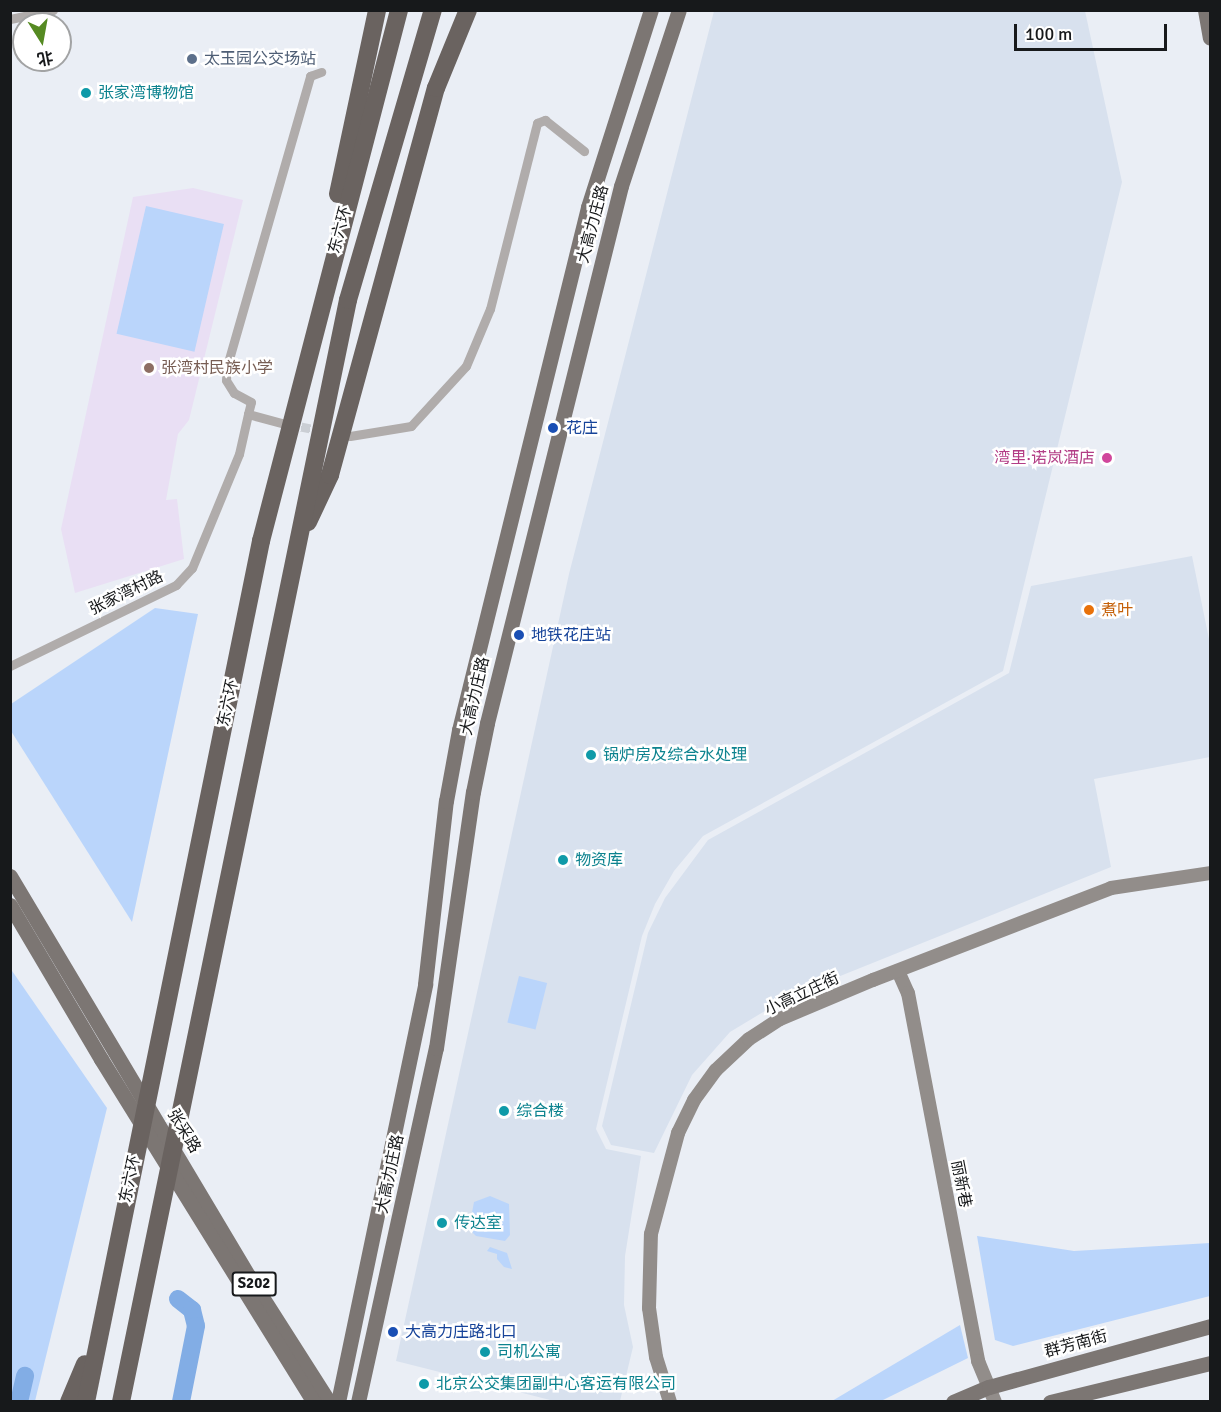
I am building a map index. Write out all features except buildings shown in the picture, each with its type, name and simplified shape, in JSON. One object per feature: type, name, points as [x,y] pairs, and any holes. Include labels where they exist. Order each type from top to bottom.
[{"type":"highway","points":[[295,399],[377,10]]},
{"type":"highway","name":"东六环","points":[[86,1401],[261,541],[295,399],[399,10]]},
{"type":"highway","name":"东六环","points":[[121,1401],[294,550],[348,300],[433,10]]},
{"type":"highway","points":[[294,550],[330,475],[436,88],[468,10]]},
{"type":"highway","points":[[69,1401],[98,1335]]},
{"type":"main road","name":"大高力庄路","points":[[338,1401],[424,984],[446,801],[459,730],[588,207],[651,10]]},
{"type":"main road","name":"大高力庄路","points":[[358,1401],[436,1048],[473,792],[487,723],[621,186],[679,10]]},
{"type":"main road","points":[[1205,10],[1210,38]]},
{"type":"main road","name":"张采路","points":[[10,876],[182,1163],[329,1401]]},
{"type":"main road","name":"张采路","points":[[10,905],[100,1059],[314,1401]]},
{"type":"main road","name":"群芳南街","points":[[953,1401],[989,1387],[1210,1326]]},
{"type":"main road","points":[[348,1347],[354,1357],[361,1358],[371,1350]]},
{"type":"main road","points":[[1050,1401],[1210,1363]]},
{"type":"street","points":[[10,19],[53,10]]},
{"type":"street","points":[[282,423],[248,414],[251,402],[234,393],[226,380],[227,366],[310,76],[321,72]]},
{"type":"street","points":[[350,436],[411,426],[466,366],[490,309],[537,123],[545,120],[584,151]]},
{"type":"street","name":"张家湾村路","points":[[10,666],[176,585],[192,568],[238,454],[248,414]]},
{"type":"street","name":"小高立庄街","points":[[670,1401],[656,1357],[649,1308],[649,1257],[669,1158],[694,1100],[716,1070],[749,1039],[780,1019],[897,971],[1112,888],[1210,873]]},
{"type":"street","name":"丽新巷","points":[[897,971],[908,993],[978,1360],[995,1401]]},
{"type":"shaded area","points":[[714,11],[1085,11],[1122,182],[1003,671],[703,836],[674,871],[655,904],[642,936],[596,1129],[606,1149],[641,1156],[625,1256],[624,1305],[633,1347],[620,1401],[554,1401],[396,1361],[569,574]]},
{"type":"shaded area","name":"张湾村民族小学","points":[[193,188],[243,200],[189,420],[178,434],[166,500],[177,499],[184,559],[75,593],[61,529],[133,197]]},
{"type":"shaded area","points":[[146,206],[224,224],[194,352],[117,334]]},
{"type":"shaded area","points":[[1192,556],[1210,644],[1210,757],[1094,779],[1111,867],[788,997],[730,1032],[692,1075],[654,1153],[611,1145],[602,1126],[648,933],[665,898],[708,840],[1009,673],[1031,586]]},
{"type":"shaded area","points":[[155,608],[198,614],[132,922],[11,731],[11,704]]},
{"type":"shaded area","points":[[10,968],[107,1108],[35,1401],[11,1401]]},
{"type":"shaded area","points":[[519,976],[547,983],[536,1030],[507,1023]]},
{"type":"shaded area","points":[[490,1196],[509,1204],[510,1235],[505,1241],[476,1236],[469,1229],[474,1202]]},
{"type":"shaded area","points":[[977,1236],[1074,1251],[1210,1243],[1210,1296],[1013,1346],[995,1340]]},
{"type":"shaded area","points":[[490,1247],[507,1253],[512,1269],[504,1267],[497,1259],[497,1254],[487,1251]]},
{"type":"shaded area","points":[[960,1325],[968,1358],[881,1401],[832,1401]]},
{"type":"waterway","points":[[178,1299],[192,1310],[196,1326],[181,1402]]},
{"type":"waterway","points":[[19,1402],[25,1376]]},
{"type":"tunnel","points":[[288,424],[324,431]]},
{"type":"place","name":"太玉园公交场站","points":[[192,59]]},
{"type":"place","name":"张家湾博物馆","points":[[86,93]]},
{"type":"place","name":"张湾村民族小学","points":[[149,368]]},
{"type":"place","name":"花庄","points":[[553,428]]},
{"type":"place","name":"湾里·诺岚酒店","points":[[1107,458]]},
{"type":"place","name":"煮叶","points":[[1089,610]]},
{"type":"place","name":"地铁花庄站","points":[[519,635]]},
{"type":"place","name":"锅炉房及综合水处理","points":[[591,755]]},
{"type":"place","name":"物资库","points":[[563,860]]},
{"type":"place","name":"综合楼","points":[[504,1111]]},
{"type":"place","name":"传达室","points":[[442,1223]]},
{"type":"place","name":"大高力庄路北口","points":[[393,1332]]},
{"type":"place","name":"司机公寓","points":[[485,1352]]},
{"type":"place","name":"北京公交集团副中心客运有限公司","points":[[424,1384]]}]
